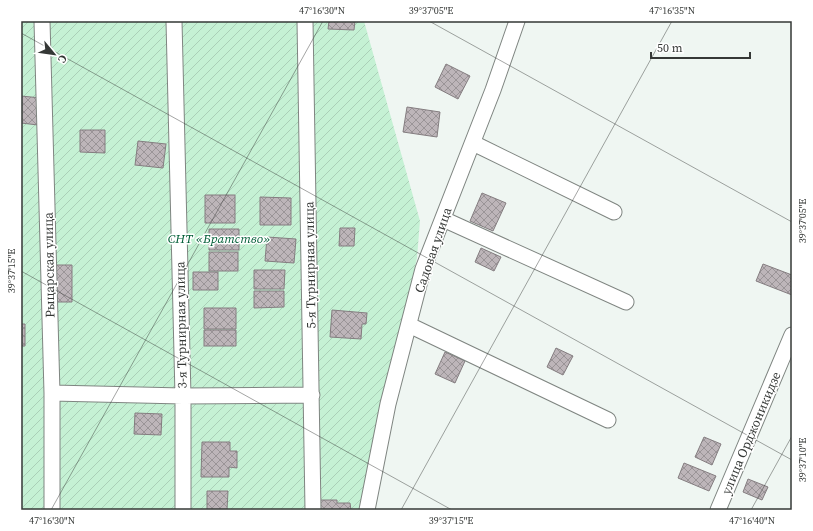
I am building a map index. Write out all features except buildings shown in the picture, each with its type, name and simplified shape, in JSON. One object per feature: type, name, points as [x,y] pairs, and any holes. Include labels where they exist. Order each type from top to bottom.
[{"type":"street","name":"Рыцарская улица","points":[[42,21],[52,393],[52,510]]},
{"type":"street","name":"3-я Турнирная улица","points":[[174,21],[183,396],[183,510]]},
{"type":"street","name":"5-я Турнирная улица","points":[[305,21],[313,510]]},
{"type":"street","name":"Садовая улица","points":[[367,510],[388,404],[423,269],[473,143],[517,21]]},
{"type":"street","points":[[473,143],[614,212]]},
{"type":"street","points":[[443,219],[626,302]]},
{"type":"street","points":[[409,325],[608,420]]},
{"type":"street","name":"улица Орджоникидзе","points":[[718,510],[792,335]]},
{"type":"street","points":[[52,393],[183,396],[312,394]]},
{"type":"green space","name":"СНТ «Братство»","points":[[21,21],[364,21],[420,221],[417,258],[365,483],[362,510],[21,510]]}]
